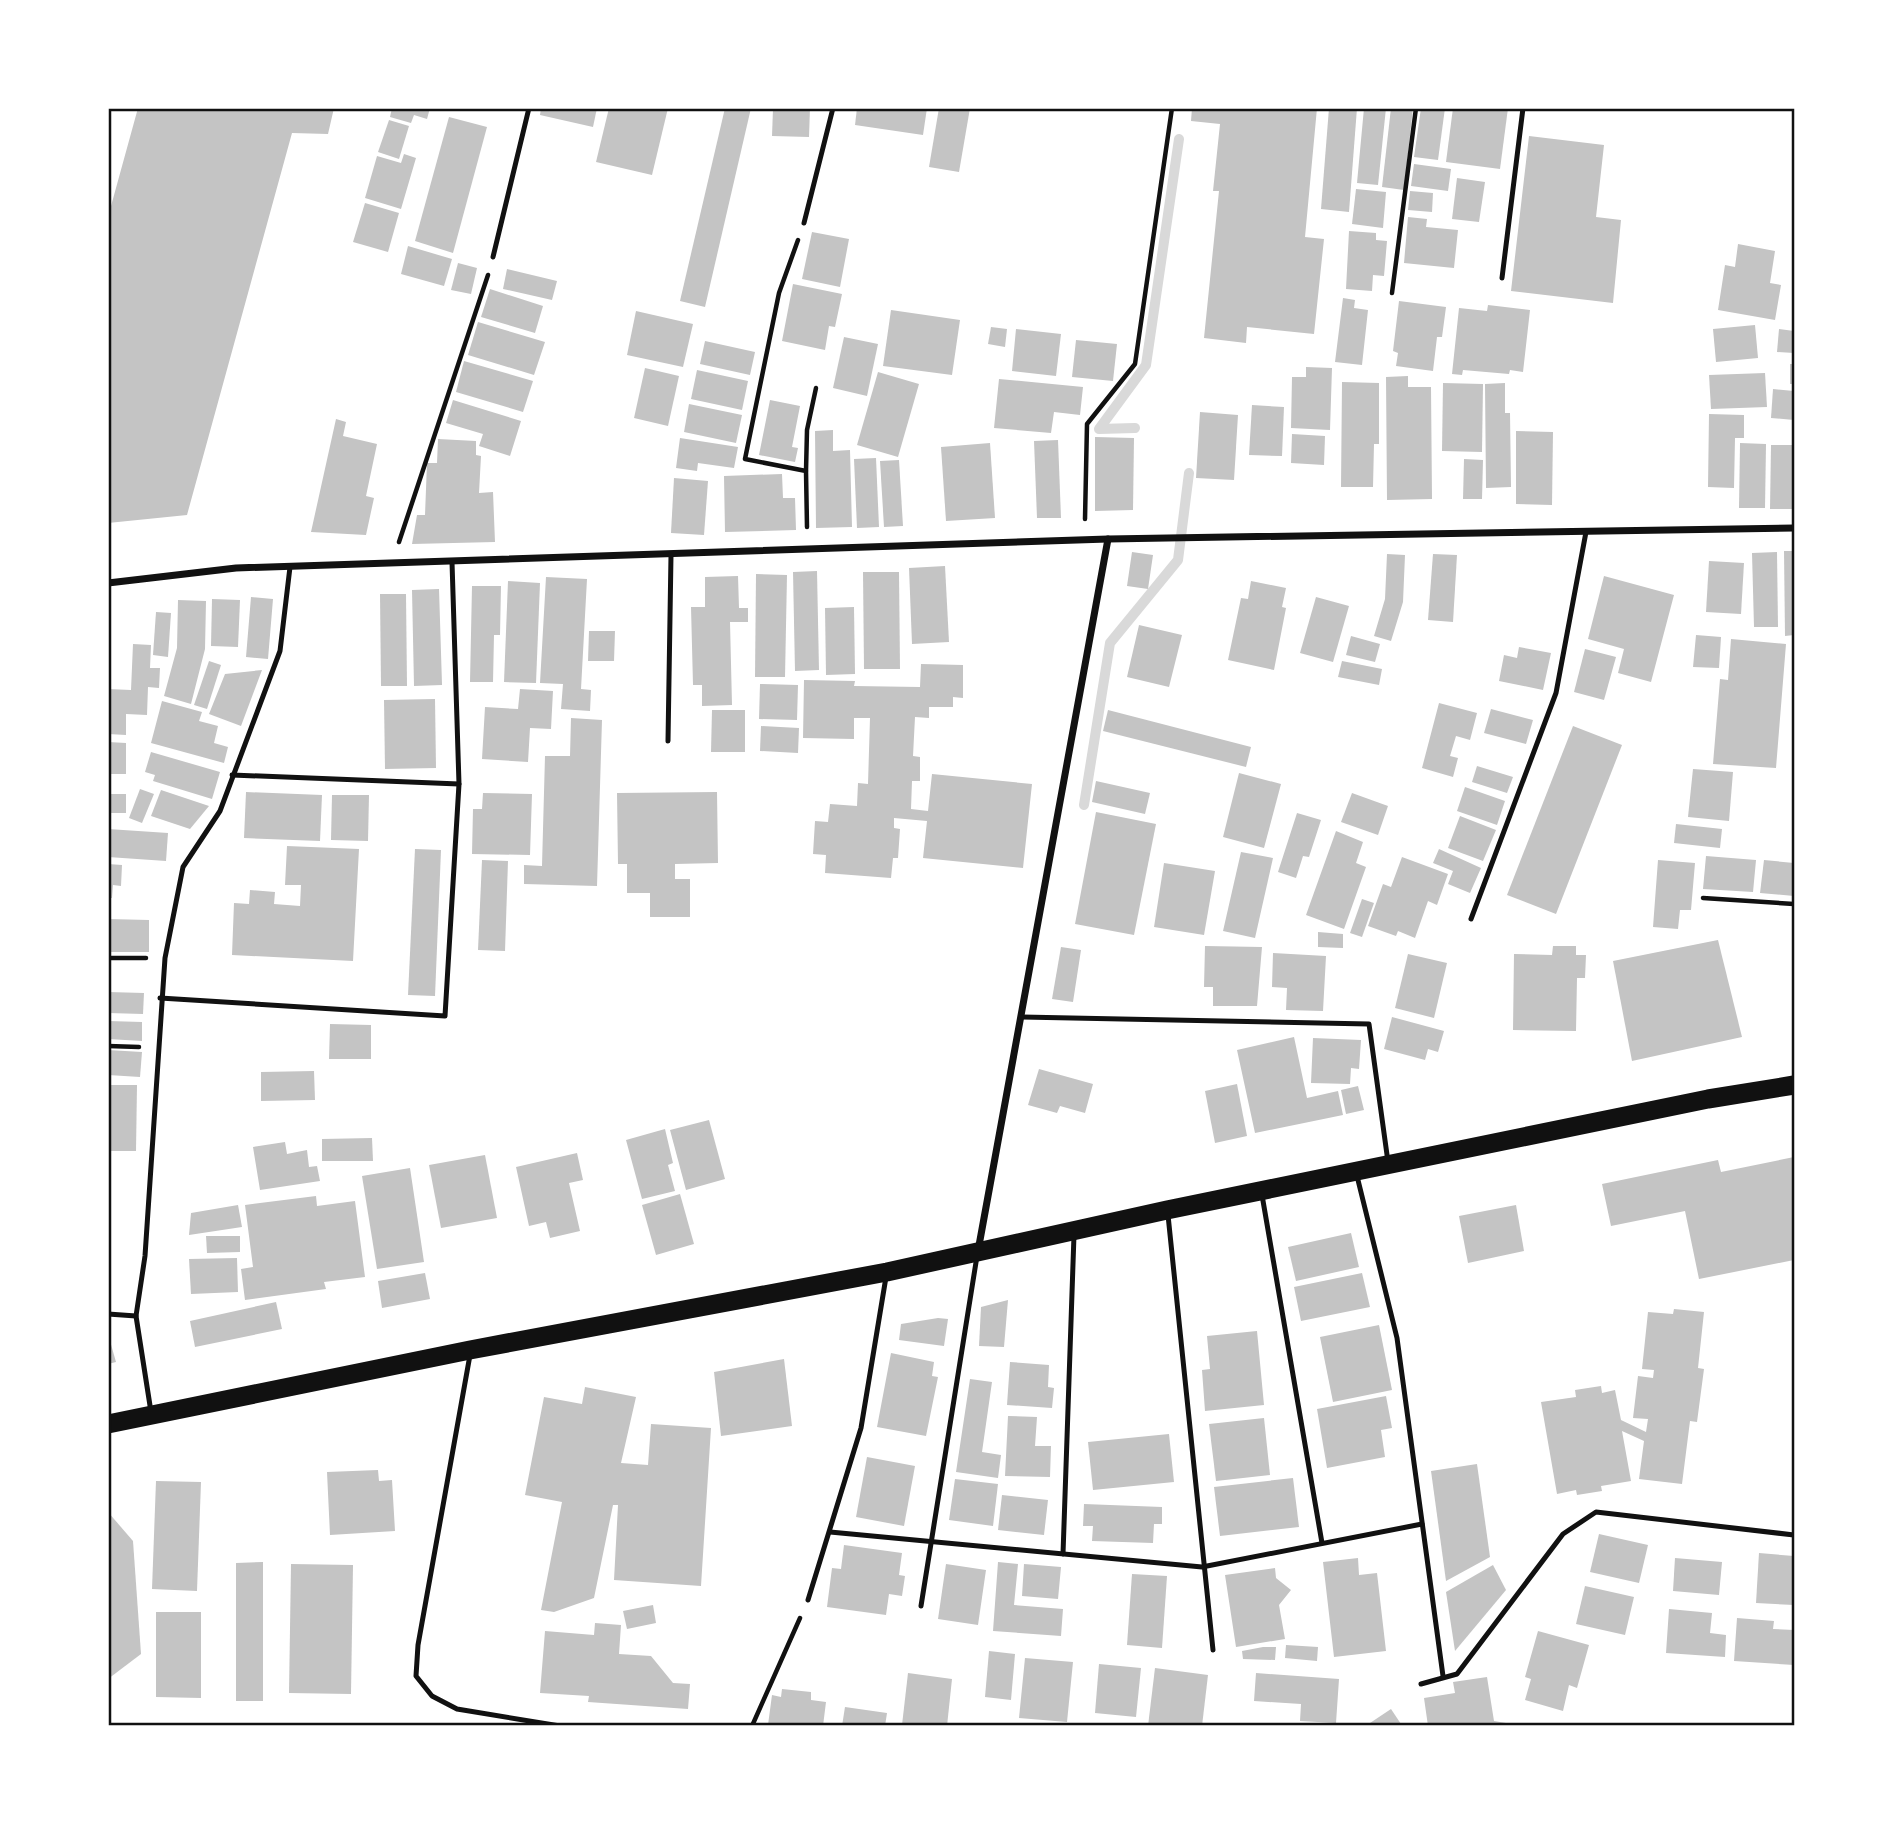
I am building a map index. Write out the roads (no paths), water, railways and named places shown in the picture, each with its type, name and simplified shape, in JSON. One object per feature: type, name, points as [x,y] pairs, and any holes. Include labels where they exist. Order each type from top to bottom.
[{"type":"highway","points":[[108,1424],[470,1350],[887,1272],[1356,1171],[1695,1102],[1794,1085]]},
{"type":"street","points":[[108,583],[236,568],[1108,539],[1794,528]]},
{"type":"street","points":[[977,1253],[1108,539]]},
{"type":"lane","points":[[494,257],[529,108]]},
{"type":"lane","points":[[804,223],[833,108]]},
{"type":"lane","points":[[1502,278],[1523,108]]},
{"type":"lane","points":[[1471,919],[1556,693],[1586,532]]},
{"type":"lane","points":[[668,741],[671,555]]},
{"type":"lane","points":[[160,998],[445,1016],[459,784],[452,562]]},
{"type":"lane","points":[[151,1414],[136,1316],[145,1256],[160,998],[165,958],[183,867],[220,811],[280,650],[290,567]]},
{"type":"lane","points":[[232,775],[459,784]]},
{"type":"lane","points":[[1021,1017],[1370,1024],[1388,1165]]},
{"type":"lane","points":[[1356,1171],[1397,1338],[1443,1676]]},
{"type":"lane","points":[[1261,1191],[1322,1544]]},
{"type":"lane","points":[[1167,1210],[1202,1567],[1213,1650]]},
{"type":"lane","points":[[1063,1554],[1074,1231]]},
{"type":"lane","points":[[921,1606],[977,1253]]},
{"type":"lane","points":[[808,1600],[861,1428],[887,1272]]},
{"type":"lane","points":[[108,1314],[136,1316]]},
{"type":"lane","points":[[470,1350],[418,1645],[416,1675],[432,1696],[457,1709],[560,1726]]},
{"type":"lane","points":[[1422,1685],[1443,1676],[1457,1674],[1563,1534],[1596,1512],[1794,1535]]},
{"type":"lane","points":[[830,1532],[1202,1567],[1422,1524]]},
{"type":"waterway","points":[[1135,428],[1099,429],[1146,365],[1179,139]]},
{"type":"waterway","points":[[1084,805],[1110,643],[1178,560],[1189,473]]}]
